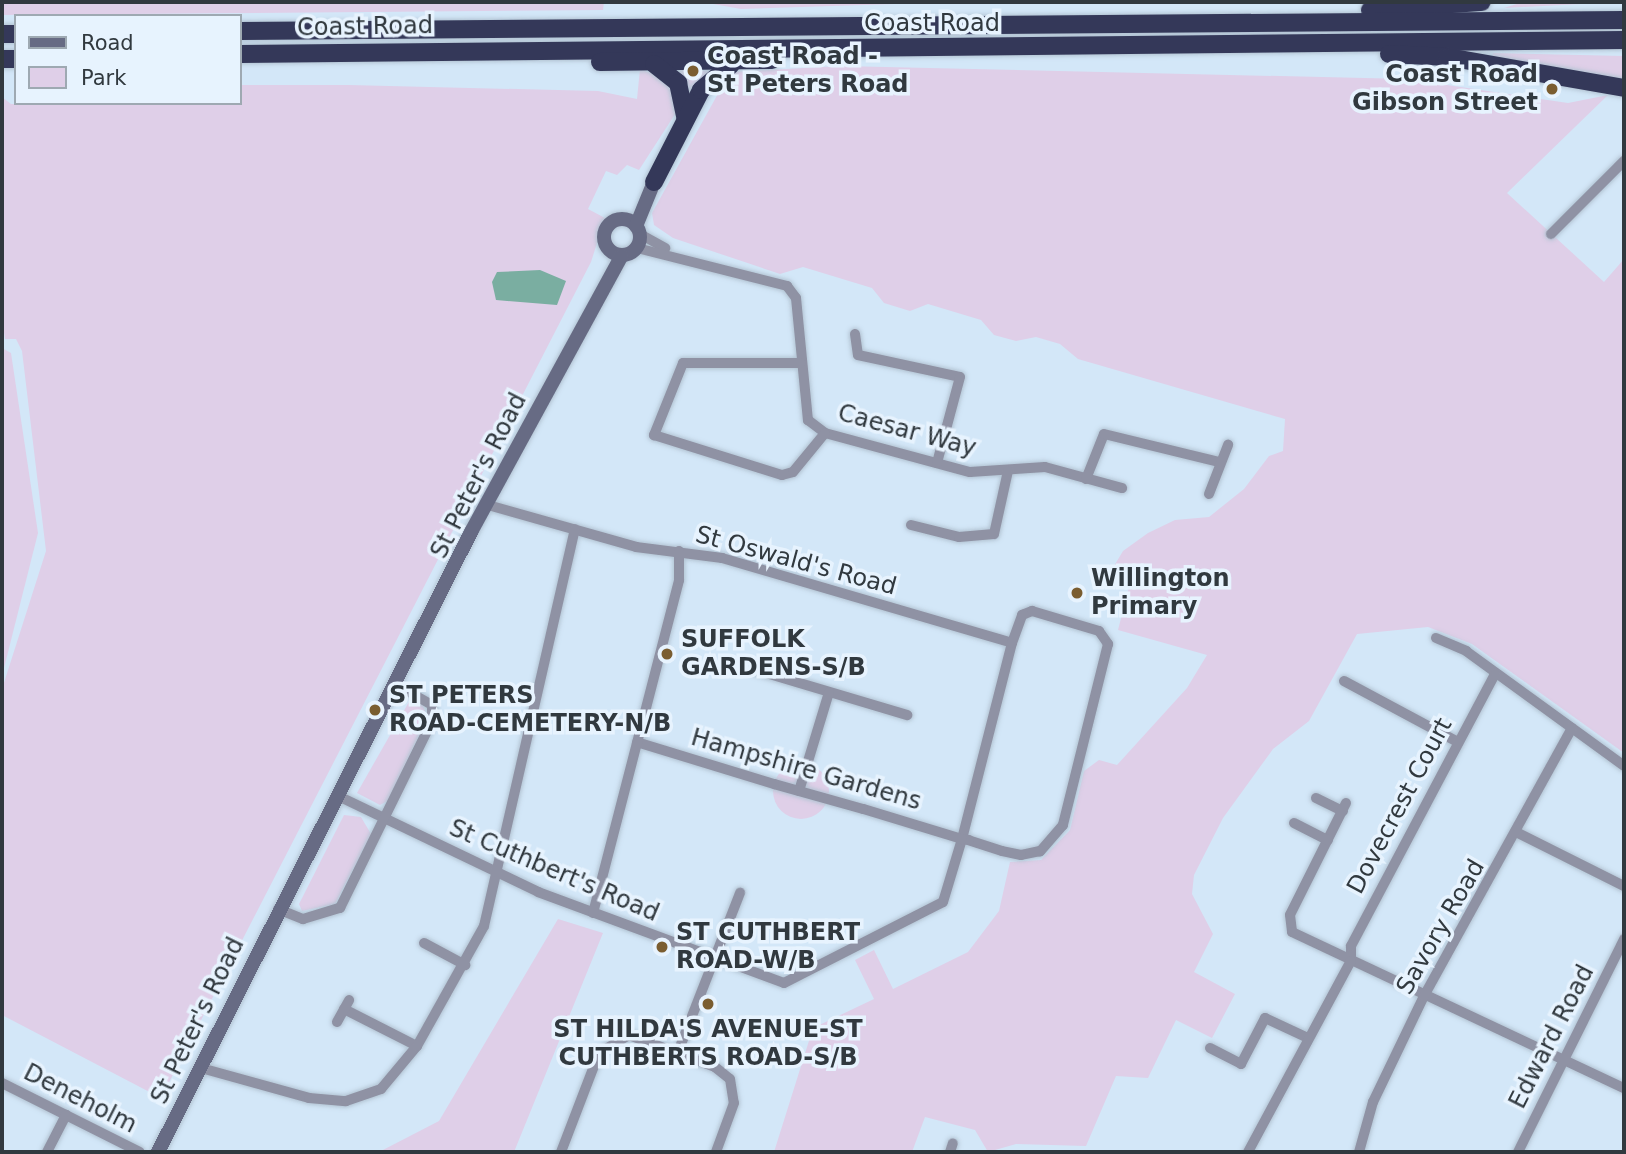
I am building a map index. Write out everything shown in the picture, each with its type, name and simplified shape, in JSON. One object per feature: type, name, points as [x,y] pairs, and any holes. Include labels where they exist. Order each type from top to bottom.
[{"type":"highway","points":[[1220,22],[1482,2]]},
{"type":"highway","name":"Coast Road","points":[[242,30],[1624,20]]},
{"type":"highway","name":"Coast Road","points":[[242,54],[1624,40]]},
{"type":"highway","points":[[1231,45],[1447,57],[1624,88]]},
{"type":"highway","points":[[321,52],[654,64],[737,63],[1093,47]]},
{"type":"highway","points":[[650,189],[685,117],[713,76],[737,63]]},
{"type":"highway","points":[[654,64],[678,83],[685,117]]},
{"type":"street","points":[[1551,234],[1624,161]]},
{"type":"street","name":"St Peter's Road","points":[[158,1152],[278,909],[616,252],[635,232],[650,189]]},
{"type":"street","name":"St Peter's Road","points":[[616,252],[606,229],[635,232]]},
{"type":"street","name":"Caesar Way","points":[[635,232],[672,252],[786,286],[796,298],[807,420],[825,432],[970,472],[1045,467],[1122,488]]},
{"type":"street","points":[[855,334],[858,355],[960,377],[937,463]]},
{"type":"street","points":[[801,363],[683,363],[654,435],[782,475],[793,472],[825,432]]},
{"type":"street","points":[[1086,479],[1104,434],[1219,463]]},
{"type":"street","points":[[1209,494],[1228,445]]},
{"type":"street","points":[[911,525],[959,537],[994,534],[1008,471]]},
{"type":"street","name":"St Oswald's Road","points":[[488,505],[636,547],[679,551],[1012,643]]},
{"type":"street","points":[[201,1068],[309,1098],[346,1101],[380,1088],[417,1046],[465,965],[484,926],[498,875],[575,528]]},
{"type":"street","points":[[593,913],[679,580],[679,551]]},
{"type":"street","name":"Hampshire Gardens","points":[[637,742],[1021,855],[1040,851],[1063,825],[1108,644],[1100,631],[1032,611],[1022,615]]},
{"type":"street","name":"St Cuthbert's Road","points":[[338,796],[498,875],[783,983],[808,973],[943,902],[962,839],[1012,643],[1022,615]]},
{"type":"street","points":[[1436,638],[1495,674],[1624,766]]},
{"type":"street","points":[[756,670],[906,715]]},
{"type":"street","name":"Dovecrest Court","points":[[1248,1152],[1306,1037],[1350,961],[1351,946],[1456,741],[1495,674]]},
{"type":"street","points":[[1344,681],[1456,741]]},
{"type":"street","points":[[278,909],[303,919],[340,908],[432,721],[432,705],[395,684]]},
{"type":"street","points":[[799,791],[828,692]]},
{"type":"street","name":"Savory Road","points":[[1359,1152],[1373,1102],[1424,996],[1518,833],[1572,728]]},
{"type":"street","points":[[1316,798],[1345,807],[1287,926],[1350,961],[1624,1088]]},
{"type":"street","points":[[1294,823],[1328,840]]},
{"type":"street","points":[[1518,833],[1624,886]]},
{"type":"street","points":[[678,1052],[740,893]]},
{"type":"street","name":"Edward Road","points":[[1518,1152],[1624,939]]},
{"type":"street","points":[[424,943],[465,965]]},
{"type":"street","points":[[337,1022],[346,1004],[417,1046]]},
{"type":"street","points":[[1210,1048],[1241,1064],[1265,1018],[1306,1037]]},
{"type":"street","points":[[561,1152],[606,1044],[629,1035],[723,1071],[734,1091],[716,1152]]},
{"type":"street","name":"Deneholm","points":[[2,1083],[140,1152]]},
{"type":"street","points":[[47,1152],[66,1115]]},
{"type":"green space","points":[[2,2],[604,2],[603,10],[2,15]]},
{"type":"green space","points":[[702,2],[957,2],[741,9]]},
{"type":"green space","points":[[1523,2],[1619,2],[1504,8]]},
{"type":"green space","points":[[1493,53],[1624,56],[1624,82],[1492,59]]},
{"type":"green space","points":[[841,66],[1407,79],[1568,103],[1608,95],[1507,193],[1604,282],[1624,259],[1624,753],[1472,644],[1428,627],[1357,634],[1309,721],[1273,749],[1223,818],[1194,875],[1192,894],[1213,934],[1194,972],[1235,994],[1212,1038],[1176,1020],[1148,1078],[1116,1076],[1086,1146],[1016,1144],[988,1152],[975,1130],[925,1117],[912,1152],[774,1152],[813,1028],[874,999],[855,960],[874,950],[893,989],[968,952],[999,911],[1010,862],[1041,860],[1070,830],[1084,771],[1099,760],[1117,765],[1187,688],[1207,655],[1118,630],[1130,583],[1108,576],[1123,551],[1148,533],[1175,520],[1209,517],[1244,489],[1269,456],[1283,451],[1285,419],[1078,359],[1060,344],[1036,337],[1016,341],[994,335],[981,320],[928,304],[910,311],[884,303],[872,288],[803,267],[780,274],[673,238],[654,225],[652,213],[730,72]]},
{"type":"green space","points":[[640,69],[670,80],[679,108],[639,170],[627,165],[617,175],[606,171],[588,209],[605,218],[591,262],[161,1098],[2,1015],[2,689],[46,551],[22,351],[16,339],[5,339],[2,320],[2,97],[14,105],[242,105],[242,85],[349,85],[598,91],[637,99]]},
{"type":"green space","points":[[679,70],[711,71],[689,99]]},
{"type":"green space","points":[[2,348],[11,353],[38,533],[2,676]]},
{"type":"green space","points":[[410,700],[423,705],[427,717],[389,800],[380,805],[357,793]]},
{"type":"green space","points":[[795,763],[807,763],[821,771],[829,785],[827,802],[821,811],[807,819],[795,819],[778,807],[773,797],[773,785],[785,768]]},
{"type":"green space","points":[[344,815],[361,817],[371,834],[335,904],[302,911],[299,904]]},
{"type":"green space","points":[[558,919],[603,933],[514,1152],[379,1152],[439,1121]]},
{"type":"shaded area","points":[[540,270],[566,281],[557,305],[496,300],[492,282],[497,272]]},
{"type":"place","name":"Coast Road - St Peters Road","points":[[693,71]]},
{"type":"place","name":"Coast Road Gibson Street","points":[[1552,89]]},
{"type":"place","name":"Willington Primary","points":[[1077,593]]},
{"type":"place","name":"SUFFOLK GARDENS-S/B","points":[[667,654]]},
{"type":"place","name":"ST PETERS ROAD-CEMETERY-N/B","points":[[375,710]]},
{"type":"place","name":"ST CUTHBERT ROAD-W/B","points":[[662,947]]},
{"type":"place","name":"ST HILDA'S AVENUE-ST CUTHBERTS ROAD-S/B","points":[[708,1004]]}]
